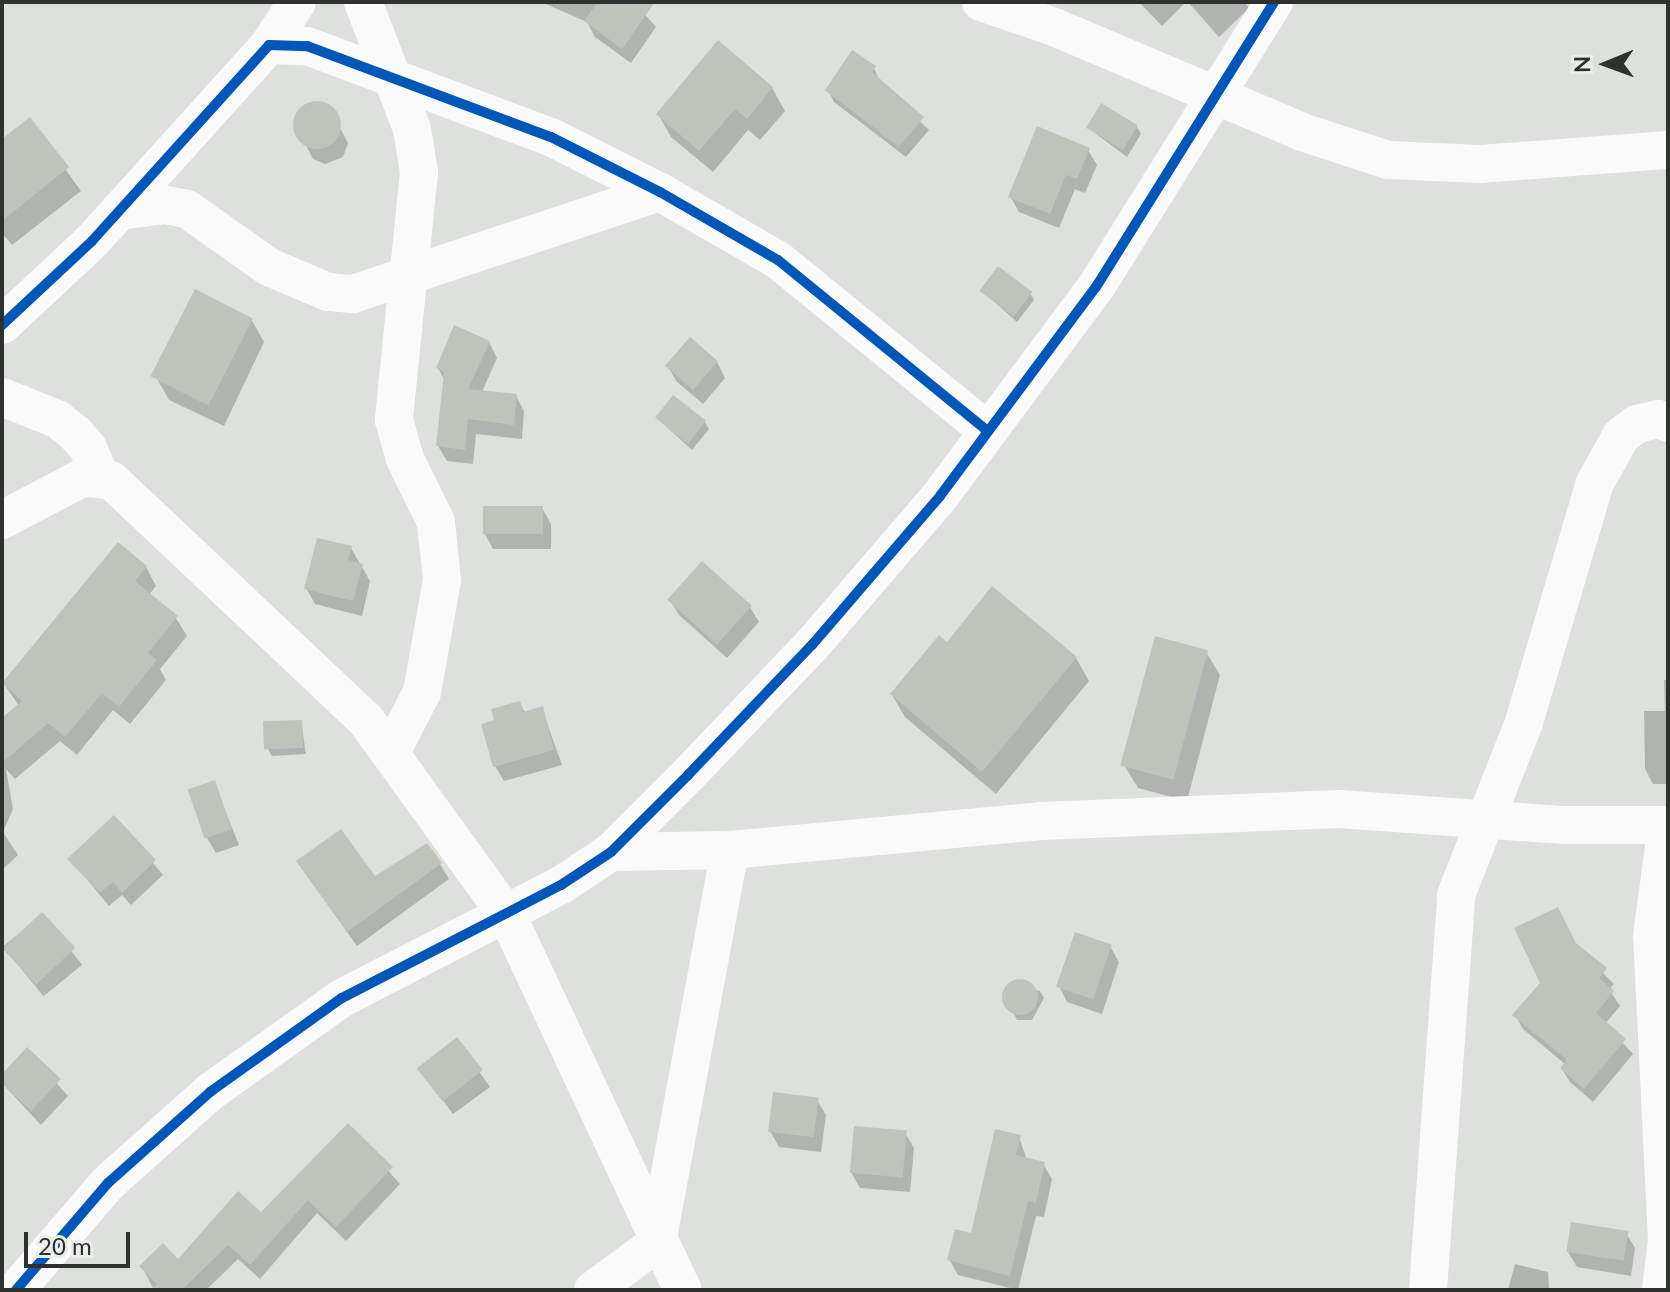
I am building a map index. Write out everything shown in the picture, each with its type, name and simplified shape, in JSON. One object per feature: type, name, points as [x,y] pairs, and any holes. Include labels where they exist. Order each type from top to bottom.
[{"type":"street","points":[[2,325],[119,211],[269,45],[297,2]]},
{"type":"street","points":[[363,2],[396,80],[412,129],[419,172],[394,420],[405,459],[436,522],[442,580],[422,692],[391,752]]},
{"type":"street","points":[[981,2],[1054,27],[1216,98],[1341,147],[1430,165],[1668,150]]},
{"type":"street","points":[[16,1290],[108,1183],[210,1092],[342,998],[507,915],[611,852],[812,645],[940,496],[1096,287],[1274,2]]},
{"type":"street","points":[[269,45],[307,46],[551,137],[660,192],[778,260],[988,431]]},
{"type":"street","points":[[119,211],[166,205],[187,209],[269,267],[328,292],[374,290],[660,192]]},
{"type":"street","points":[[2,397],[57,419],[75,433],[88,448],[100,476]]},
{"type":"street","points":[[1428,1290],[1450,931],[1456,895],[1524,722],[1595,483],[1621,436],[1637,424],[1658,419],[1668,423]]},
{"type":"street","points":[[2,520],[82,478],[100,476],[122,486],[314,669],[391,752],[507,915],[657,1243],[683,1290]]},
{"type":"street","points":[[611,852],[730,850],[1041,821],[1340,809],[1564,825],[1667,825],[1652,936],[1667,1240],[1661,1290]]},
{"type":"street","points":[[593,1290],[657,1243],[730,850]]},
{"type":"building","points":[[598,2],[655,2],[622,49],[584,21]]},
{"type":"building","points":[[718,40],[773,87],[747,119],[735,109],[699,151],[656,114]]},
{"type":"building","points":[[852,50],[876,66],[872,72],[924,117],[899,147],[825,90]]},
{"type":"building","points":[[317,101],[334,108],[341,125],[334,142],[317,149],[300,142],[293,125],[300,108]]},
{"type":"building","points":[[1101,103],[1138,125],[1123,150],[1086,128]]},
{"type":"building","points":[[30,117],[69,167],[2,221],[2,139]]},
{"type":"building","points":[[1037,126],[1090,148],[1077,179],[1066,175],[1050,214],[1008,197]]},
{"type":"building","points":[[998,266],[1032,292],[1014,317],[979,291]]},
{"type":"building","points":[[195,289],[253,319],[208,406],[151,376]]},
{"type":"building","points":[[454,325],[490,341],[468,389],[517,394],[514,425],[468,419],[465,450],[436,446],[444,372],[436,368]]},
{"type":"building","points":[[690,337],[718,361],[693,390],[665,366]]},
{"type":"building","points":[[673,395],[706,421],[688,444],[655,418]]},
{"type":"building","points":[[483,506],[543,506],[543,534],[483,534]]},
{"type":"building","points":[[317,538],[352,546],[348,560],[363,564],[353,601],[304,589]]},
{"type":"building","points":[[118,542],[147,566],[135,581],[178,616],[148,653],[157,660],[119,707],[102,693],[65,737],[48,723],[2,763],[2,718],[22,701],[2,683]]},
{"type":"building","points":[[702,561],[752,606],[717,644],[667,600]]},
{"type":"building","points":[[992,586],[1077,657],[982,772],[890,694],[939,635],[947,642]]},
{"type":"building","points":[[1155,636],[1208,650],[1173,780],[1120,765]]},
{"type":"building","points":[[520,701],[523,712],[543,706],[554,750],[493,767],[481,724],[494,720],[491,709]]},
{"type":"building","points":[[302,720],[303,748],[264,749],[263,721]]},
{"type":"building","points":[[215,780],[232,829],[205,839],[188,789]]},
{"type":"building","points":[[114,815],[156,860],[122,893],[113,882],[100,893],[67,859]]},
{"type":"building","points":[[341,829],[375,876],[427,843],[442,863],[347,932],[296,861]]},
{"type":"building","points":[[1558,907],[1576,943],[1607,968],[1599,978],[1614,991],[1596,1013],[1626,1039],[1584,1089],[1560,1068],[1567,1060],[1512,1015],[1540,983],[1514,928]]},
{"type":"building","points":[[42,912],[75,948],[36,985],[3,949]]},
{"type":"building","points":[[1075,932],[1112,945],[1093,1000],[1056,987]]},
{"type":"building","points":[[1020,979],[1033,984],[1038,997],[1033,1010],[1020,1015],[1007,1010],[1002,997],[1007,984]]},
{"type":"building","points":[[457,1037],[483,1070],[443,1101],[417,1068]]},
{"type":"building","points":[[27,1047],[61,1079],[31,1111],[2,1083],[2,1074]]},
{"type":"building","points":[[773,1092],[819,1098],[814,1137],[768,1132]]},
{"type":"building","points":[[348,1123],[393,1167],[336,1227],[308,1200],[250,1265],[228,1245],[182,1290],[151,1290],[157,1284],[139,1266],[163,1243],[178,1259],[238,1191],[261,1212]]},
{"type":"building","points":[[854,1126],[907,1131],[903,1177],[850,1173]]},
{"type":"building","points":[[995,1129],[1021,1135],[1016,1155],[1045,1162],[1036,1203],[1028,1201],[1010,1276],[947,1260],[955,1229],[971,1233]]},
{"type":"building","points":[[1571,1222],[1628,1231],[1624,1261],[1566,1252]]},
{"type":"cycle path","points":[[16,1290],[108,1183],[210,1092],[342,998],[561,885],[611,852],[688,775],[812,645],[940,496],[1096,287],[1274,2]]},
{"type":"cycle path","points":[[2,325],[92,241],[269,45],[307,46],[551,137],[660,192],[778,260],[988,431]]}]
